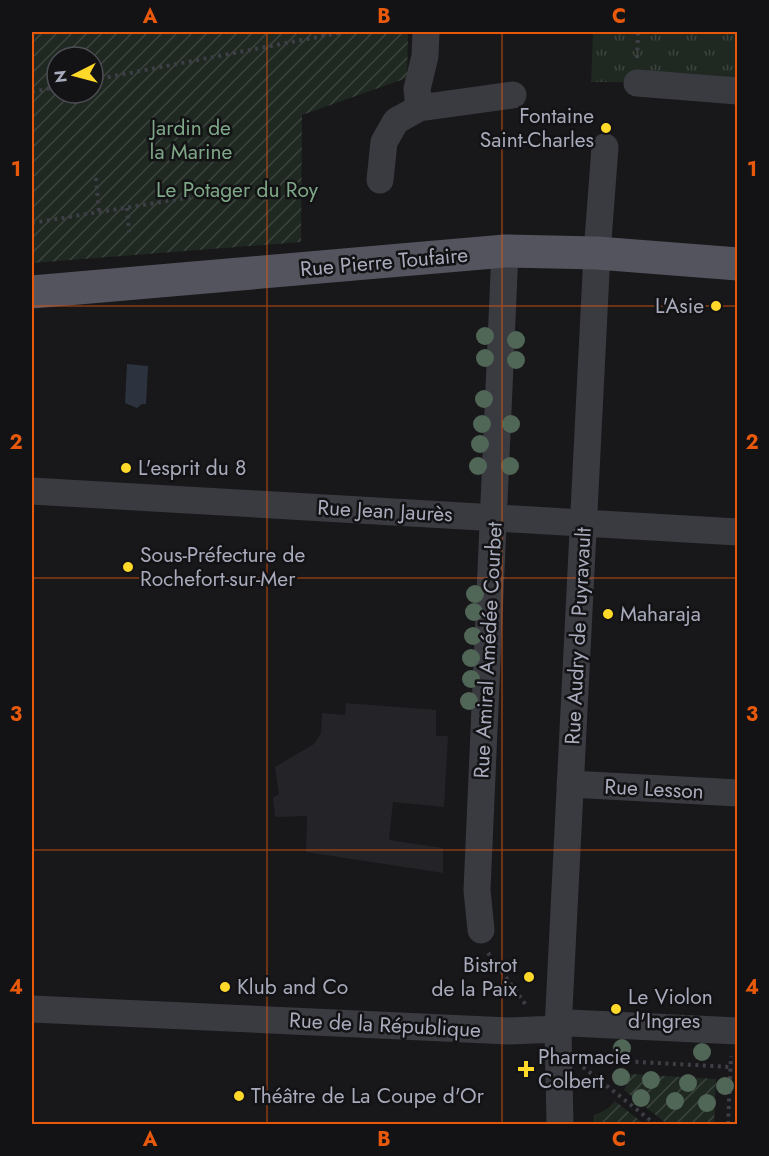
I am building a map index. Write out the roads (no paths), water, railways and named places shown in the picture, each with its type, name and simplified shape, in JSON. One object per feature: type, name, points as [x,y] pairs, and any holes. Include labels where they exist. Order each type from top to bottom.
[{"type":"main road","name":"Rue Pierre Toufaire","points":[[32,292],[505,251],[597,253],[738,264]]},
{"type":"street","points":[[419,108],[417,89],[425,56],[426,32]]},
{"type":"street","points":[[637,82],[738,91]]},
{"type":"street","points":[[380,180],[384,142],[396,121],[419,108],[513,95]]},
{"type":"street","name":"Rue Audry de Puyravault","points":[[560,1125],[551,1029],[570,784],[597,253],[605,147]]},
{"type":"street","name":"Rue Amiral Amédée Courbet","points":[[481,930],[477,890],[505,251]]},
{"type":"street","name":"Rue Jean Jaurès","points":[[32,491],[738,532]]},
{"type":"street","name":"Rue Lesson","points":[[570,784],[738,793]]},
{"type":"street","name":"Rue de la République","points":[[32,1009],[509,1031],[551,1029],[570,1023],[735,1031]]},
{"type":"water","points":[[127,364],[148,366],[146,404],[137,408],[125,403]]},
{"type":"place","name":"Fontaine Saint-Charles","points":[[606,128]]},
{"type":"place","name":"L'Asie","points":[[716,306]]},
{"type":"place","name":"L'esprit du 8","points":[[126,468]]},
{"type":"place","name":"Sous-Préfecture de Rochefort-sur-Mer","points":[[128,567]]},
{"type":"place","name":"Maharaja","points":[[608,614]]},
{"type":"place","name":"Bistrot de la Paix","points":[[529,977]]},
{"type":"place","name":"Klub and Co","points":[[225,987]]},
{"type":"place","name":"Le Violon d'Ingres","points":[[616,1009]]},
{"type":"place","name":"Pharmacie Colbert","points":[[526,1069]]},
{"type":"place","name":"Théâtre de La Coupe d'Or","points":[[239,1096]]},
{"type":"park label","name":"Jardin de la Marine","points":[[191,140]]},
{"type":"park label","name":"Le Potager du Roy","points":[[237,190]]}]
